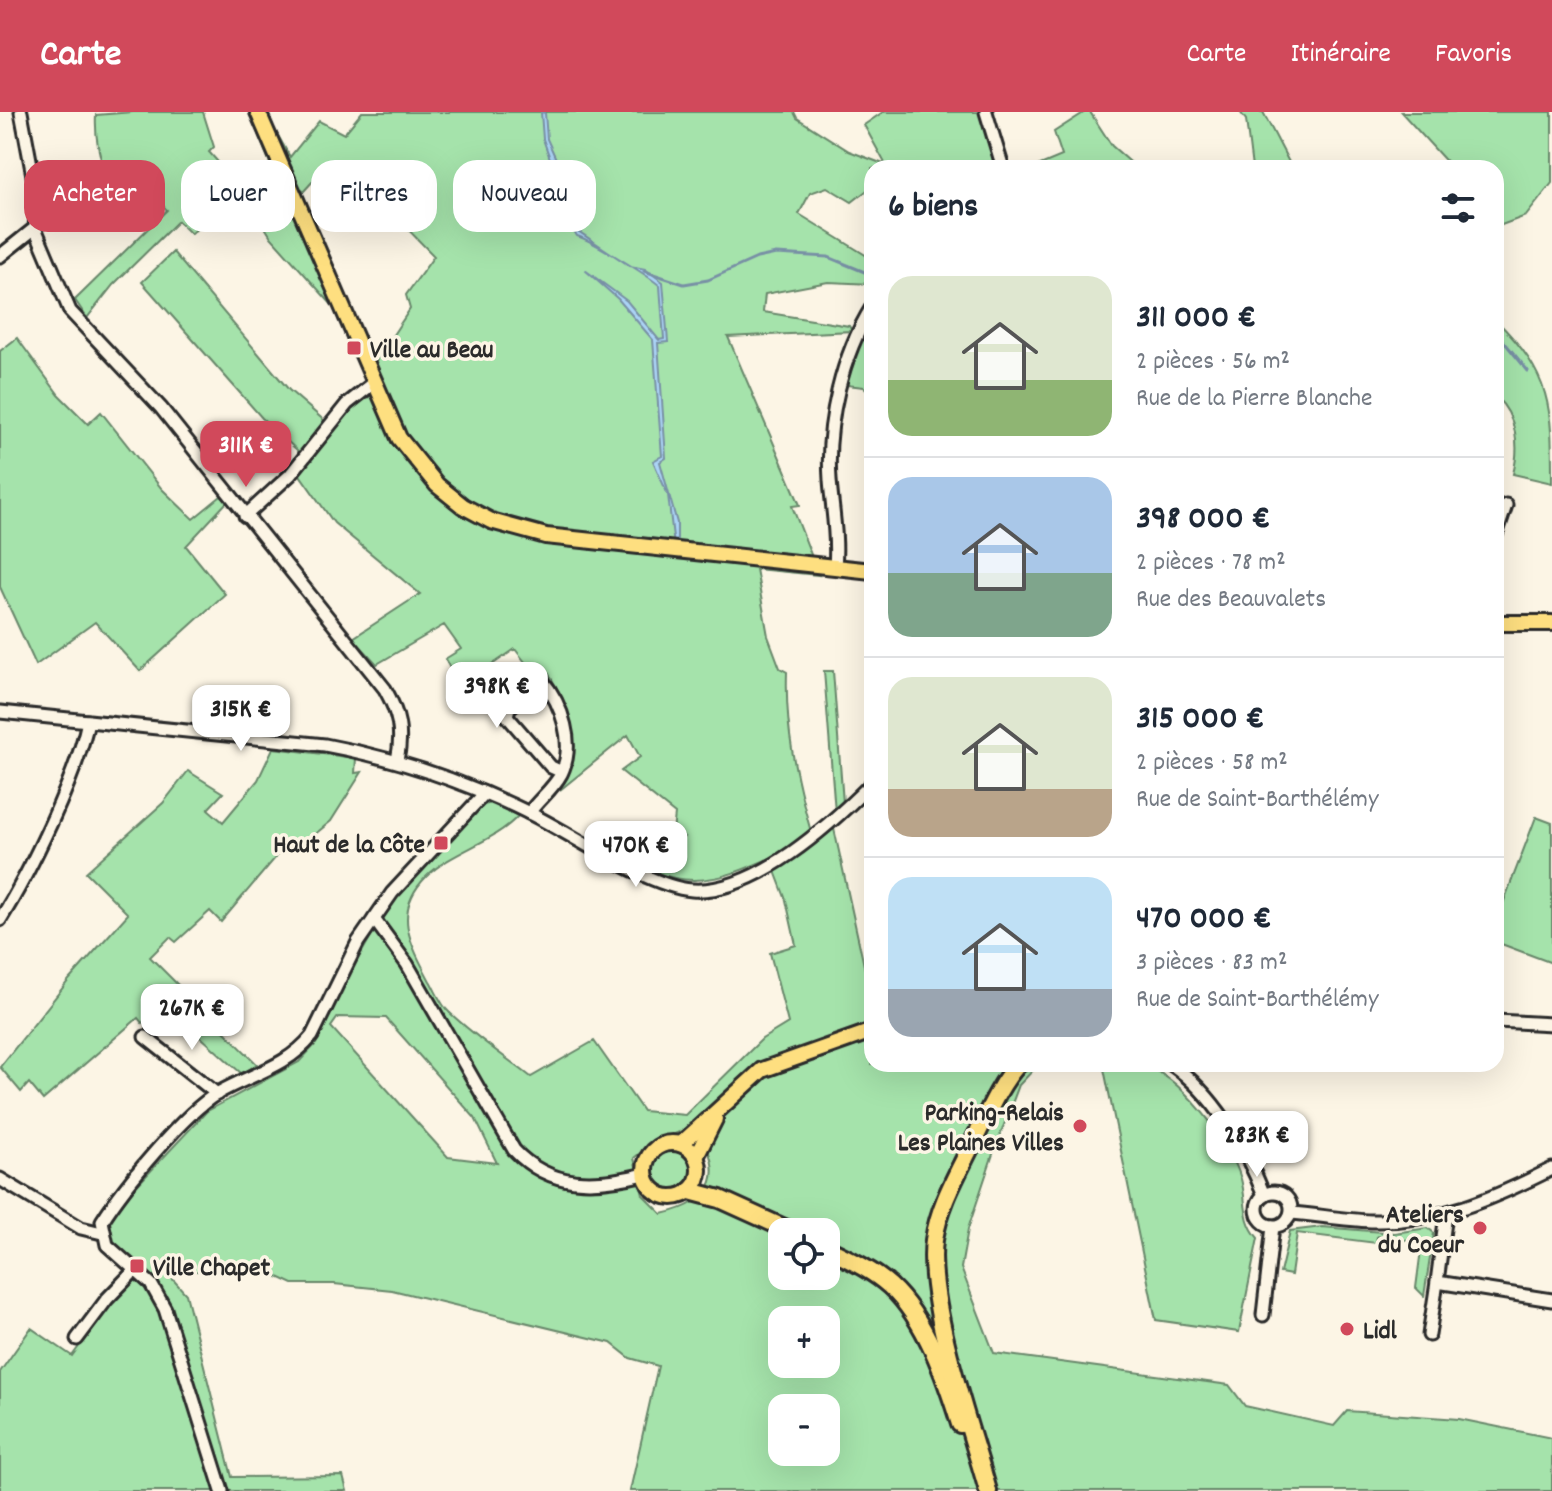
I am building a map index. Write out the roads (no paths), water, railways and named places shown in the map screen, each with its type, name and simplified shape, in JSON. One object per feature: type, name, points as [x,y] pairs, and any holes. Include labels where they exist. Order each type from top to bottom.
[{"type":"highway","points":[[988,1491],[937,1301],[933,1262],[937,1224],[949,1190],[1002,1085],[1012,1072]]},
{"type":"highway","points":[[690,1191],[720,1199],[768,1221]]},
{"type":"highway","points":[[840,1255],[865,1267],[888,1285],[914,1315],[959,1419],[981,1491]]},
{"type":"main road","points":[[258,112],[399,438],[437,485],[463,506],[491,521],[521,531],[864,570]]},
{"type":"main road","points":[[1504,623],[1552,623]]},
{"type":"main road","points":[[681,1144],[762,1070],[864,1033]]},
{"type":"main road","points":[[696,1157],[681,1144],[663,1144],[654,1149],[645,1165],[645,1174],[659,1194],[675,1197],[690,1191],[699,1175],[696,1157],[723,1105]]},
{"type":"street","points":[[21,112],[30,160]]},
{"type":"street","points":[[986,112],[1001,160]]},
{"type":"street","points":[[0,256],[30,232]]},
{"type":"street","points":[[37,232],[70,311],[133,375],[385,689],[398,713],[401,727],[397,761]]},
{"type":"street","points":[[835,566],[830,477],[832,419],[854,345],[864,324]]},
{"type":"street","points":[[245,516],[290,475],[347,404],[375,382]]},
{"type":"street","points":[[1504,511],[1506,505]]},
{"type":"street","points":[[529,813],[562,772],[566,752],[565,726],[552,692],[542,680],[509,708],[507,716],[551,767],[562,772]]},
{"type":"street","points":[[0,712],[325,745],[397,761],[529,813],[652,878],[695,890],[747,876],[804,846],[837,820],[864,791]]},
{"type":"street","points":[[0,920],[51,816],[88,721]]},
{"type":"street","points":[[222,1491],[175,1334],[151,1284],[107,1245],[102,1233],[102,1221],[114,1202],[189,1118],[217,1094],[265,1072],[303,1047],[374,919],[392,893],[484,794]]},
{"type":"street","points":[[374,919],[390,935],[514,1150],[529,1166],[553,1178],[581,1183],[645,1174]]},
{"type":"street","points":[[1504,1021],[1552,1024]]},
{"type":"street","points":[[145,1037],[217,1094]]},
{"type":"street","points":[[1180,1072],[1197,1086],[1222,1117],[1264,1195]]},
{"type":"street","points":[[1291,1213],[1368,1221],[1446,1214],[1485,1202],[1552,1169]]},
{"type":"street","points":[[0,1179],[81,1228],[102,1233]]},
{"type":"street","points":[[1264,1195],[1275,1192],[1286,1196],[1291,1213]]},
{"type":"street","points":[[1264,1195],[1257,1211],[1263,1221],[1273,1226],[1283,1224],[1291,1213]]},
{"type":"street","points":[[1429,1335],[1446,1214]]},
{"type":"street","points":[[1263,1315],[1273,1226]]},
{"type":"street","points":[[77,1339],[107,1299],[136,1269]]},
{"type":"street","points":[[1437,1282],[1552,1300]]},
{"type":"water","points":[[541,112],[545,113],[547,139],[557,160],[550,160],[543,139]]},
{"type":"water","points":[[575,232],[579,232],[616,257],[594,244]]},
{"type":"water","points":[[632,266],[645,269],[663,282],[668,342],[658,343],[666,458],[660,462],[677,523],[677,546],[674,546],[668,495],[653,461],[662,456],[653,340],[618,299],[585,270],[627,301],[659,340],[664,339],[660,286]]},
{"type":"waterway","points":[[644,271],[684,284],[708,280],[757,258],[776,254],[828,257],[864,272]]},
{"type":"waterway","points":[[1504,342],[1528,371]]},
{"type":"place","name":"Ville au Beau","points":[[354,348]]},
{"type":"place","name":"Haut de la Côte","points":[[441,843]]},
{"type":"place","name":"Parking-Relais Les Plaines Villes","points":[[1080,1126]]},
{"type":"place","name":"Ateliers du Coeur","points":[[1480,1228]]},
{"type":"place","name":"Ville Chapet","points":[[137,1266]]},
{"type":"place","name":"Lidl","points":[[1347,1329]]}]
